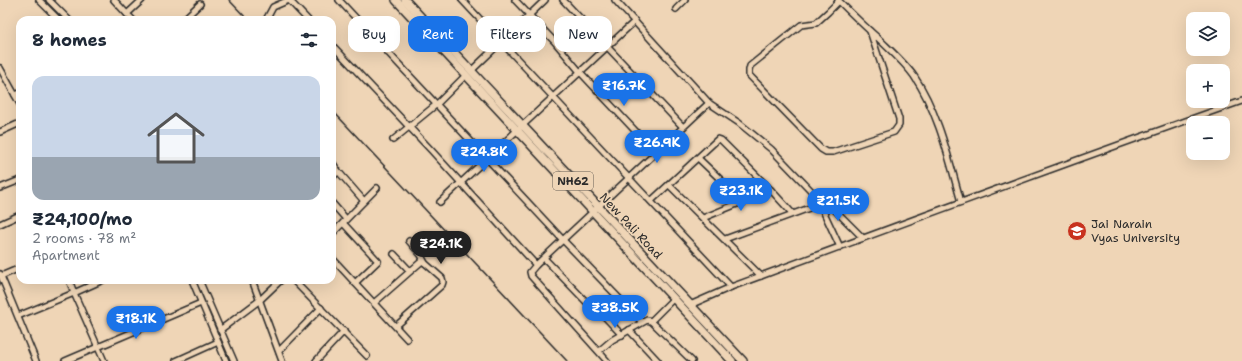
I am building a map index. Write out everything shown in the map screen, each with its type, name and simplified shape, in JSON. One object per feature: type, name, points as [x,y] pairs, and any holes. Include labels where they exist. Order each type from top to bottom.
[{"type":"highway","name":"New Pali Road","points":[[396,0],[469,73]]},
{"type":"highway","name":"New Pali Road","points":[[405,0],[519,128],[596,210],[743,361]]},
{"type":"highway","name":"New Pali Road","points":[[596,210],[673,298],[732,361]]},
{"type":"street","points":[[39,0],[55,16]]},
{"type":"street","points":[[48,0],[65,16]]},
{"type":"street","points":[[114,0],[127,14],[142,0]]},
{"type":"street","points":[[268,16],[273,7],[289,0],[304,16]]},
{"type":"street","points":[[339,0],[563,240],[642,322]]},
{"type":"street","points":[[462,0],[477,16]]},
{"type":"street","points":[[515,0],[656,153]]},
{"type":"street","points":[[529,15],[545,0]]},
{"type":"street","points":[[563,0],[578,16]]},
{"type":"street","points":[[615,0],[709,103],[771,149],[822,204],[840,247]]},
{"type":"street","points":[[676,9],[685,0]]},
{"type":"street","points":[[870,31],[899,119],[899,125],[894,132],[833,152],[826,152],[821,149],[749,75],[750,66],[801,25],[816,23],[838,0],[870,31],[906,66],[914,76],[926,97],[950,161],[961,202]]},
{"type":"street","points":[[187,16],[200,4]]},
{"type":"street","points":[[612,43],[635,22]]},
{"type":"street","points":[[336,49],[536,265]]},
{"type":"street","points":[[612,51],[683,127]]},
{"type":"street","points":[[393,140],[436,104],[491,52]]},
{"type":"street","points":[[511,52],[731,287]]},
{"type":"street","points":[[440,202],[602,52]]},
{"type":"street","points":[[0,68],[16,91]]},
{"type":"street","points":[[690,305],[731,287],[863,238],[1083,157],[1242,101]]},
{"type":"street","points":[[607,361],[531,276],[530,272],[709,103]]},
{"type":"street","points":[[0,132],[16,125]]},
{"type":"street","points":[[651,201],[718,139],[721,140],[772,190],[792,213]]},
{"type":"street","points":[[698,158],[744,202]]},
{"type":"street","points":[[336,169],[364,201]]},
{"type":"street","points":[[0,188],[16,182]]},
{"type":"street","points":[[669,185],[761,276]]},
{"type":"street","points":[[336,230],[377,188]]},
{"type":"street","points":[[704,218],[772,190]]},
{"type":"street","points":[[725,239],[792,213],[822,204],[833,208],[863,238]]},
{"type":"street","points":[[336,209],[344,221],[378,261],[355,283]]},
{"type":"street","points":[[0,224],[16,217]]},
{"type":"street","points":[[396,326],[442,285],[443,282],[442,278],[426,263],[408,241]]},
{"type":"street","points":[[394,254],[410,271]]},
{"type":"street","points":[[544,258],[598,314],[604,316],[622,334]]},
{"type":"street","points":[[374,303],[419,263],[422,261],[426,263]]},
{"type":"street","points":[[336,262],[407,339]]},
{"type":"street","points":[[16,269],[1,275],[36,361]]},
{"type":"street","points":[[70,284],[104,361]]},
{"type":"street","points":[[18,316],[74,294],[95,284]]},
{"type":"street","points":[[194,284],[226,361]]},
{"type":"street","points":[[201,284],[234,361]]},
{"type":"street","points":[[254,284],[282,361]]},
{"type":"street","points":[[220,330],[260,300],[278,284]]},
{"type":"street","points":[[297,284],[368,356]]},
{"type":"street","points":[[651,321],[673,298]]},
{"type":"street","points":[[65,361],[201,303]]},
{"type":"street","points":[[279,351],[321,308]]},
{"type":"street","points":[[599,351],[612,340],[647,320],[651,321],[692,361]]},
{"type":"street","points":[[630,330],[658,361]]},
{"type":"street","points":[[316,361],[344,331]]},
{"type":"street","points":[[176,361],[218,342]]},
{"type":"railway","points":[[229,0],[244,16]]},
{"type":"railway","points":[[336,114],[567,361]]},
{"type":"place","name":"Jai Narain Vyas University","points":[[1077,231]]}]
